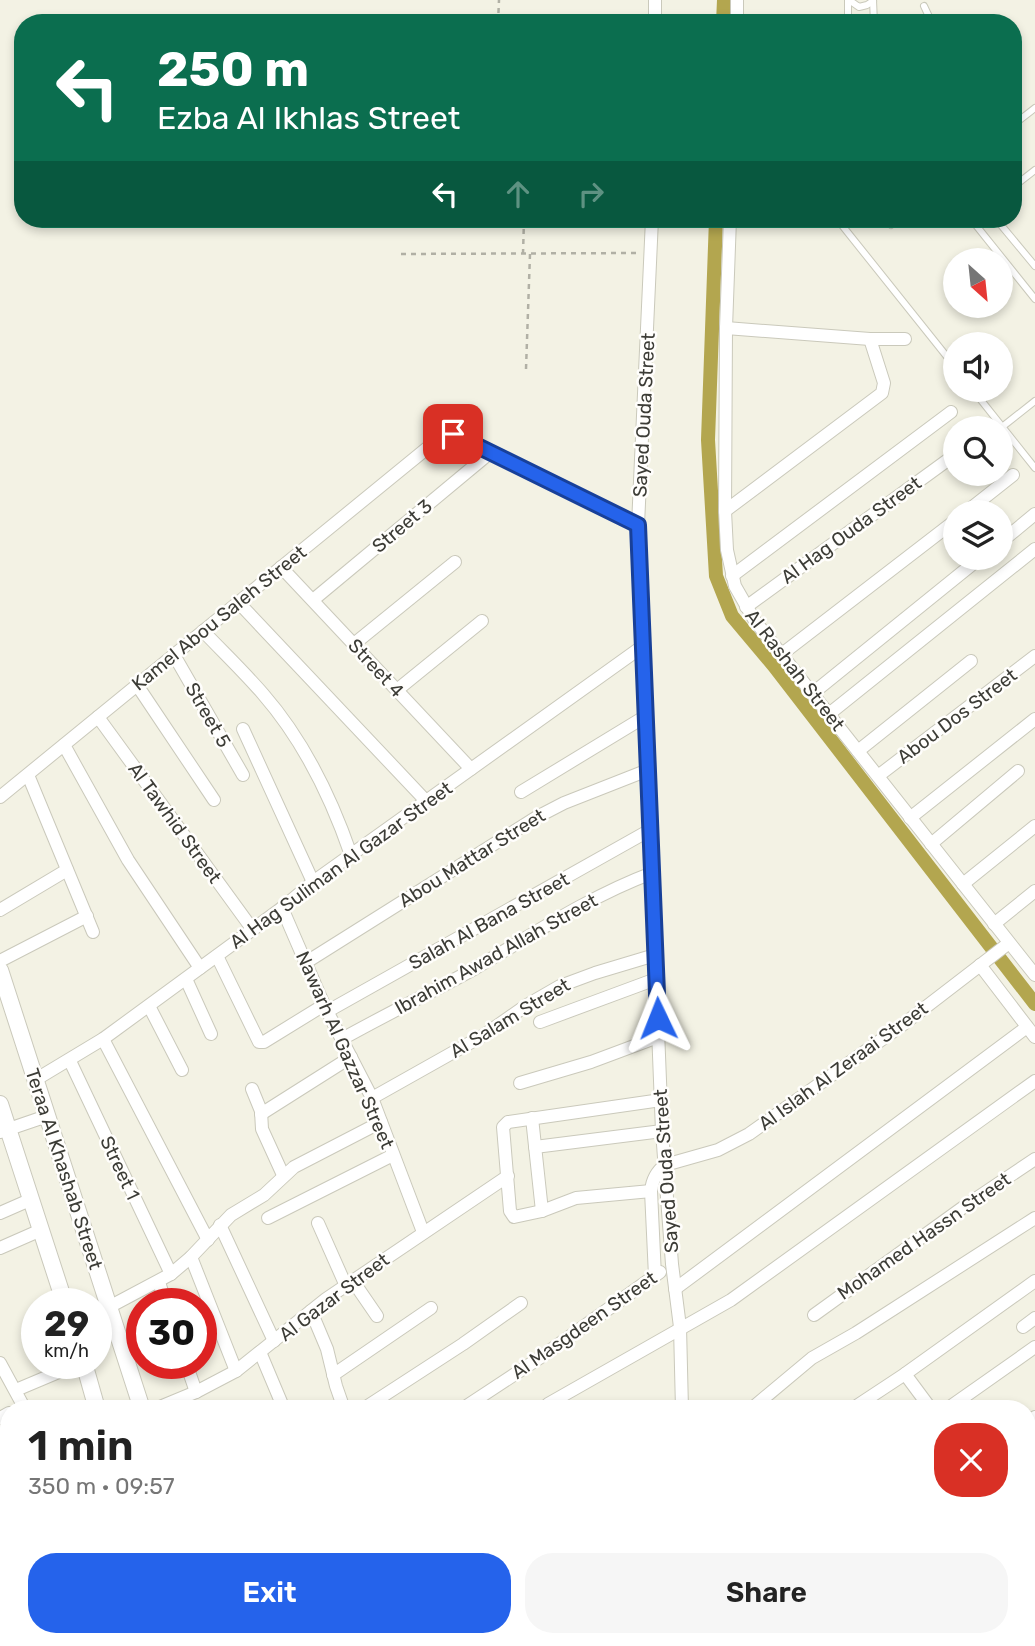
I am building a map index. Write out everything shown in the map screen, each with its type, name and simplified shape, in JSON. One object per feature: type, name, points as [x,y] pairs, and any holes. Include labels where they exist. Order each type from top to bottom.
[{"type":"street","name":"Sayed Ouda Street","points":[[652,228],[638,525],[662,1130],[672,1264],[680,1327],[682,1400]]},
{"type":"street","name":"Al Rashah Street","points":[[730,228],[725,512],[727,550],[732,576],[746,607],[1009,943],[1033,969]]},
{"type":"street","points":[[726,328],[870,339],[905,339]]},
{"type":"street","points":[[725,512],[881,393],[884,383],[870,339]]},
{"type":"street","points":[[732,576],[951,412]]},
{"type":"street","name":"Kamel Abou Saleh Street","points":[[0,797],[437,439],[447,434],[458,435],[491,452]]},
{"type":"street","points":[[491,452],[638,525]]},
{"type":"street","name":"Street 3","points":[[313,600],[491,452]]},
{"type":"street","name":"Al Hag Ouda Street","points":[[746,607],[943,463]]},
{"type":"street","points":[[981,500],[999,486]]},
{"type":"street","points":[[1013,532],[1035,514]]},
{"type":"street","points":[[782,654],[943,530]]},
{"type":"street","points":[[829,714],[1035,549]]},
{"type":"street","points":[[354,644],[456,562]]},
{"type":"street","name":"Street 4","points":[[281,567],[471,769]]},
{"type":"street","points":[[813,693],[966,570]]},
{"type":"street","points":[[238,602],[426,801]]},
{"type":"street","points":[[397,690],[482,621]]},
{"type":"street","points":[[203,631],[264,694],[292,731],[316,771],[351,855]]},
{"type":"street","name":"Al Hag Suliman Al Gazar Street","points":[[35,1080],[103,1039],[351,855],[643,646]]},
{"type":"street","name":"Street 5","points":[[174,654],[243,775]]},
{"type":"street","name":"Abou Dos Street","points":[[878,776],[1035,656]]},
{"type":"street","points":[[858,751],[971,661]]},
{"type":"street","points":[[137,685],[214,800]]},
{"type":"street","points":[[521,792],[646,716]]},
{"type":"street","name":"Al Tawhid Street","points":[[98,717],[253,930]]},
{"type":"street","points":[[910,818],[1035,719]]},
{"type":"street","points":[[243,729],[313,883]]},
{"type":"street","points":[[65,745],[128,860],[200,968]]},
{"type":"street","name":"Abou Mattar Street","points":[[305,963],[537,817],[564,803],[648,770]]},
{"type":"street","points":[[931,844],[1018,771]]},
{"type":"street","points":[[28,775],[93,932]]},
{"type":"street","points":[[963,884],[1035,826]]},
{"type":"street","name":"Salah Al Bana Street","points":[[217,956],[259,1042],[264,1042],[650,830]]},
{"type":"street","points":[[0,911],[67,870]]},
{"type":"street","name":"Ibrahim Awad Allah Street","points":[[341,1039],[475,968],[516,942],[604,894],[652,873]]},
{"type":"street","points":[[994,924],[1035,891]]},
{"type":"street","name":"Nawarh Al Gazzar Street","points":[[282,908],[326,1008],[372,1098],[423,1232]]},
{"type":"street","points":[[0,961],[86,916]]},
{"type":"street","name":"Al Islah Al Zeraai Street","points":[[665,1165],[702,1156],[749,1134],[905,1023],[1009,943]]},
{"type":"street","name":"Al Salam Street","points":[[372,1098],[484,1035],[560,986],[655,955]]},
{"type":"street","points":[[675,1289],[1031,1032],[980,965]]},
{"type":"street","name":"Teraa Al Khashab Street","points":[[0,970],[103,1288]]},
{"type":"street","points":[[186,979],[211,1034]]},
{"type":"street","points":[[540,1022],[656,979]]},
{"type":"street","points":[[149,1006],[182,1070]]},
{"type":"street","points":[[520,1083],[591,1062],[658,1037]]},
{"type":"street","points":[[103,1039],[208,1240]]},
{"type":"street","points":[[261,1114],[351,1057]]},
{"type":"street","name":"Street 1","points":[[70,1061],[171,1274]]},
{"type":"street","points":[[555,1400],[731,1300],[1035,1081]]},
{"type":"street","points":[[252,1088],[261,1114],[262,1129],[283,1175]]},
{"type":"street","points":[[651,1191],[581,1197],[542,1211],[512,1216],[503,1125],[532,1118],[661,1100]]},
{"type":"street","points":[[0,1104],[4,1131],[32,1199],[60,1288]]},
{"type":"street","points":[[4,1131],[47,1116]]},
{"type":"street","points":[[532,1118],[542,1211]]},
{"type":"street","points":[[112,1306],[171,1274],[208,1240],[230,1215],[264,1195],[294,1167],[381,1122]]},
{"type":"street","points":[[536,1147],[662,1130]]},
{"type":"street","points":[[268,1218],[393,1155]]},
{"type":"street","name":"Mohamed Hassn Street","points":[[814,1315],[1035,1159]]},
{"type":"street","points":[[655,1276],[651,1191],[656,1174],[665,1165]]},
{"type":"street","name":"Al Gazar Street","points":[[176,1400],[236,1371],[311,1311],[508,1176]]},
{"type":"street","points":[[0,1213],[32,1199]]},
{"type":"street","points":[[762,1400],[812,1358],[1035,1219]]},
{"type":"street","points":[[318,1223],[349,1284],[377,1316]]},
{"type":"street","points":[[220,1225],[274,1341]]},
{"type":"street","points":[[0,1248],[41,1230]]},
{"type":"street","points":[[191,1257],[236,1371]]},
{"type":"street","name":"Al Masgdeen Street","points":[[476,1400],[672,1264]]},
{"type":"street","points":[[866,1400],[1035,1281]]},
{"type":"street","points":[[159,1282],[161,1288]]},
{"type":"street","points":[[377,1400],[521,1303]]},
{"type":"street","points":[[333,1375],[431,1308]]},
{"type":"street","points":[[311,1311],[327,1349],[341,1400]]},
{"type":"street","name":"Teraa Al Khashab Street","points":[[112,1316],[139,1400]]},
{"type":"street","points":[[1023,1327],[1035,1318]]},
{"type":"street","points":[[960,1400],[1035,1347]]},
{"type":"street","points":[[260,1352],[280,1400]]},
{"type":"street","points":[[0,1363],[18,1400]]},
{"type":"street","points":[[905,1374],[924,1400]]},
{"type":"street","points":[[9,1384],[26,1379]]},
{"type":"street","points":[[86,1379],[92,1400]]},
{"type":"street","points":[[191,1379],[195,1392]]},
{"type":"lane","points":[[848,0],[859,6],[867,5],[873,0]]},
{"type":"lane","points":[[924,6],[928,14]]},
{"type":"lane","points":[[844,228],[943,352]]},
{"type":"lane","points":[[978,228],[1035,299]]},
{"type":"lane","points":[[1003,228],[1035,267]]},
{"type":"lane","points":[[1013,418],[1035,401]]},
{"type":"lane","points":[[982,402],[993,416]]},
{"type":"lane","points":[[1013,441],[1035,468]]},
{"type":"path","points":[[523,254],[524,228]]},
{"type":"path","points":[[401,254],[652,253]]},
{"type":"path","points":[[526,369],[530,254]]},
{"type":"waterway","points":[[723,14],[724,0]]},
{"type":"waterway","points":[[716,228],[708,440],[716,576],[732,616],[774,666],[1035,1004]]},
{"type":"route","points":[[453,434],[638,525],[658,1018]]}]
